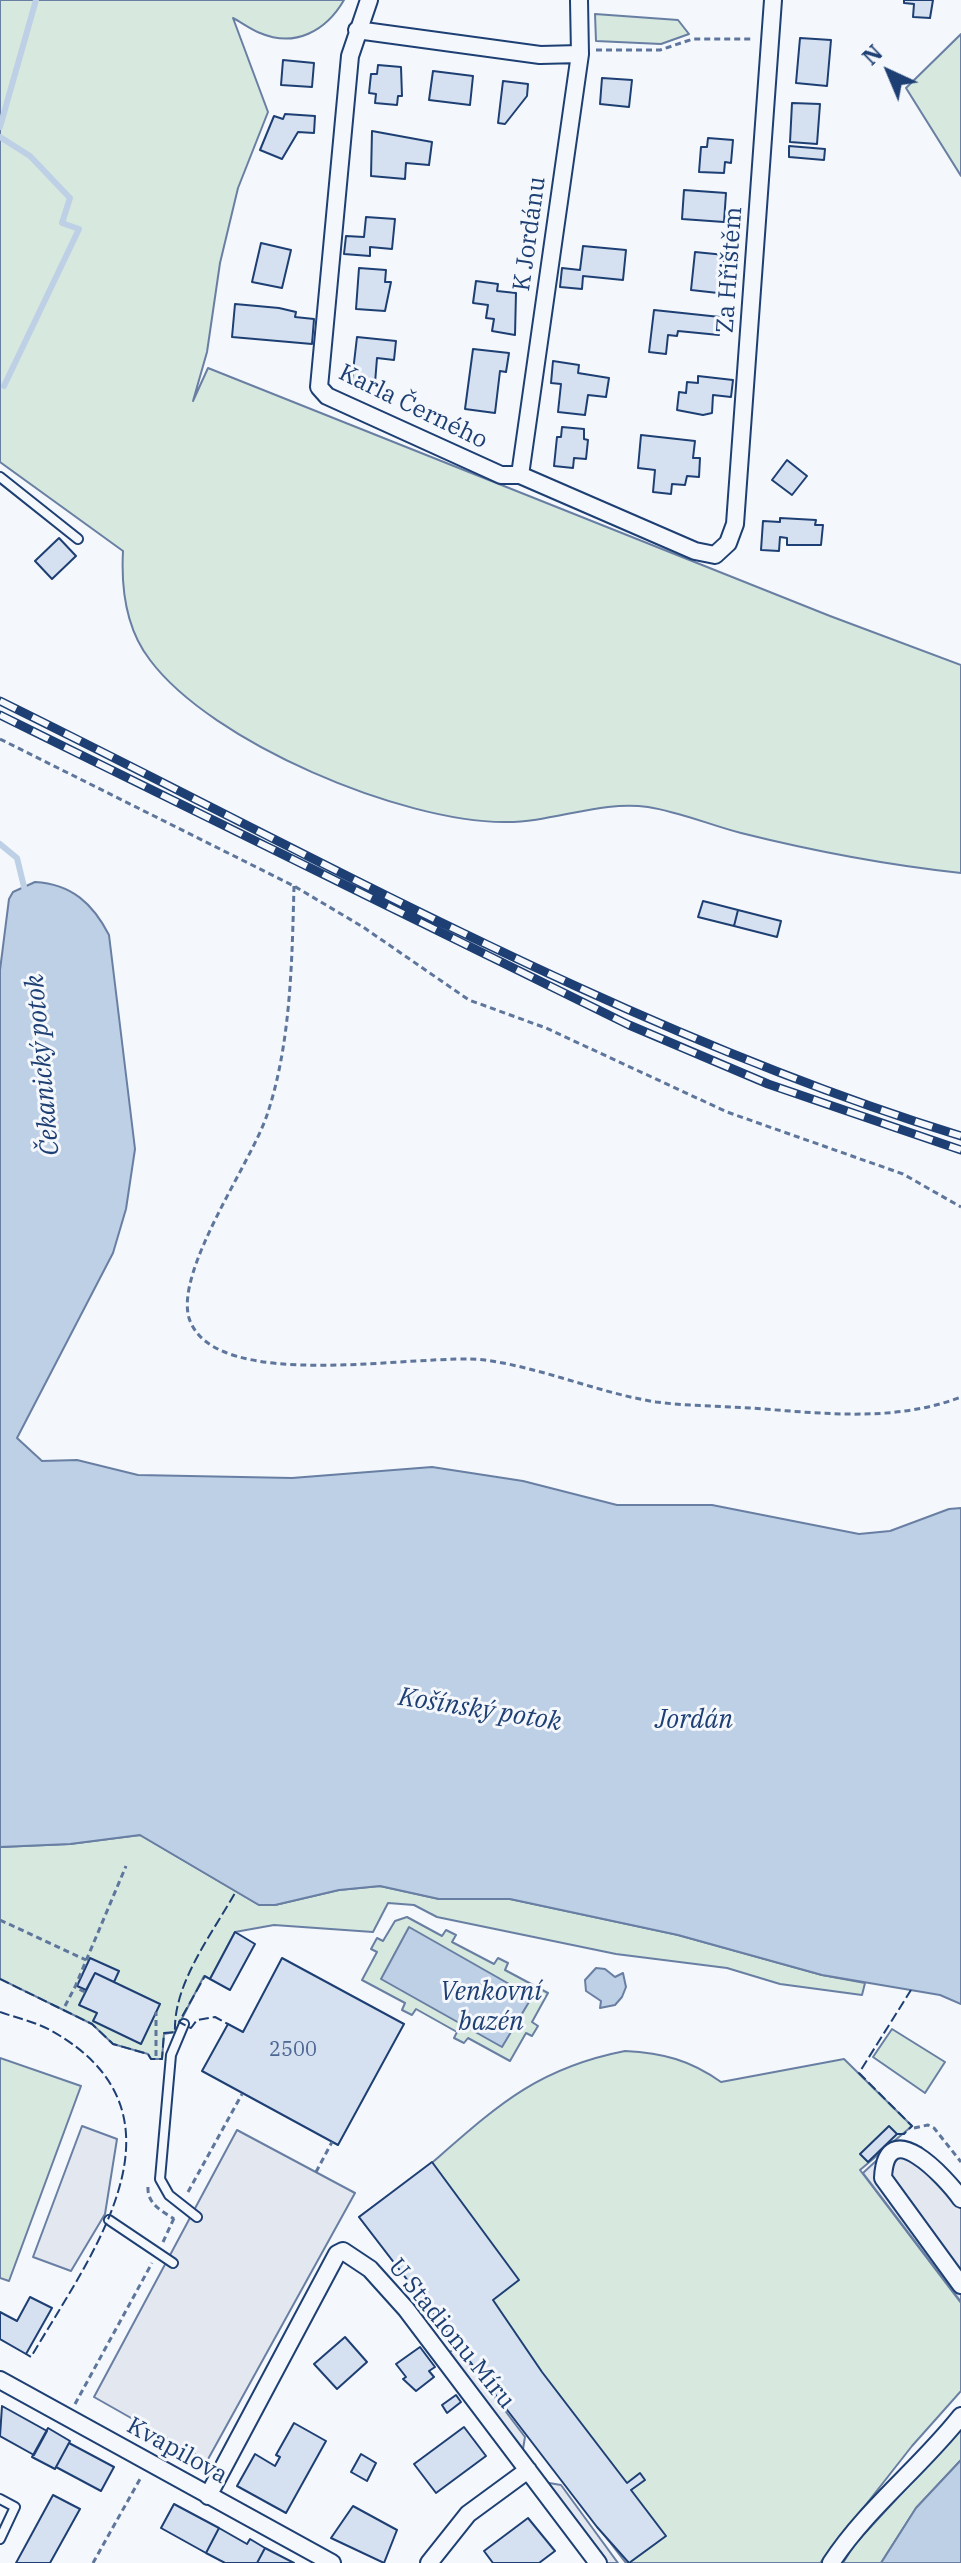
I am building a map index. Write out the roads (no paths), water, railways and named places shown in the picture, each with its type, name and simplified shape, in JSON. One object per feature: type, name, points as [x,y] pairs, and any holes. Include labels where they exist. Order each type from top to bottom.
[{"type":"street","name":"Karla Černého","points":[[369,0],[350,56],[319,387],[327,396],[416,440],[501,475],[520,475],[695,551],[715,555],[728,543]]},
{"type":"street","name":"K Jordánu","points":[[520,475],[580,54],[579,0]]},
{"type":"street","name":"Za Hřištěm","points":[[728,543],[735,524],[773,0]]},
{"type":"street","points":[[357,30],[540,55],[580,54]]},
{"type":"street","points":[[961,2199],[920,2153],[904,2149],[893,2154],[883,2167],[883,2178],[961,2285]]},
{"type":"street","name":"U Stadionu Míru","points":[[208,2496],[337,2254],[343,2251],[370,2269],[406,2309],[598,2563]]},
{"type":"street","name":"Kvapilova","points":[[0,2380],[332,2563]]},
{"type":"street","points":[[831,2563],[849,2535],[934,2451],[961,2416]]},
{"type":"street","points":[[429,2563],[468,2514],[528,2470]]},
{"type":"lane","points":[[0,477],[78,539]]},
{"type":"lane","points":[[184,2024],[171,2055],[160,2179],[169,2195],[197,2217]]},
{"type":"lane","points":[[109,2220],[173,2263]]},
{"type":"lane","points":[[0,2499],[15,2507],[0,2539]]},
{"type":"water","name":"Jordán","points":[[35,882],[60,887],[80,898],[96,914],[109,935],[135,1149],[126,1209],[113,1253],[17,1438],[42,1461],[77,1460],[138,1475],[292,1478],[432,1467],[523,1481],[617,1505],[712,1505],[859,1534],[890,1531],[949,1509],[961,1508],[961,2004],[940,1995],[822,1975],[678,1935],[510,1899],[439,1899],[380,1886],[339,1890],[275,1905],[259,1905],[140,1835],[70,1844],[0,1847],[0,970],[9,899],[13,892]]},
{"type":"water","name":"Venkovní bazén","points":[[409,1927],[532,1997],[502,2047],[381,1979]]},
{"type":"water","points":[[596,1968],[605,1969],[615,1977],[623,1973],[626,1987],[615,2005],[600,2008],[601,2001],[586,1991],[585,1980]]},
{"type":"water","points":[[961,2460],[961,2563],[881,2563],[916,2508]]},
{"type":"waterway","name":"Čekanický potok","points":[[0,127],[36,0]]},
{"type":"waterway","name":"Čekanický potok","points":[[0,137],[30,156],[70,198],[62,223],[79,229],[4,386]]},
{"type":"waterway","name":"Čekanický potok","points":[[0,844],[17,858],[25,891]]},
{"type":"railway","points":[[0,701],[473,938],[593,994],[837,1094],[961,1136]]},
{"type":"railway","points":[[0,715],[629,1025],[768,1084],[961,1150]]},
{"type":"water label","name":"Košínský potok","points":[[480,1710]]}]
